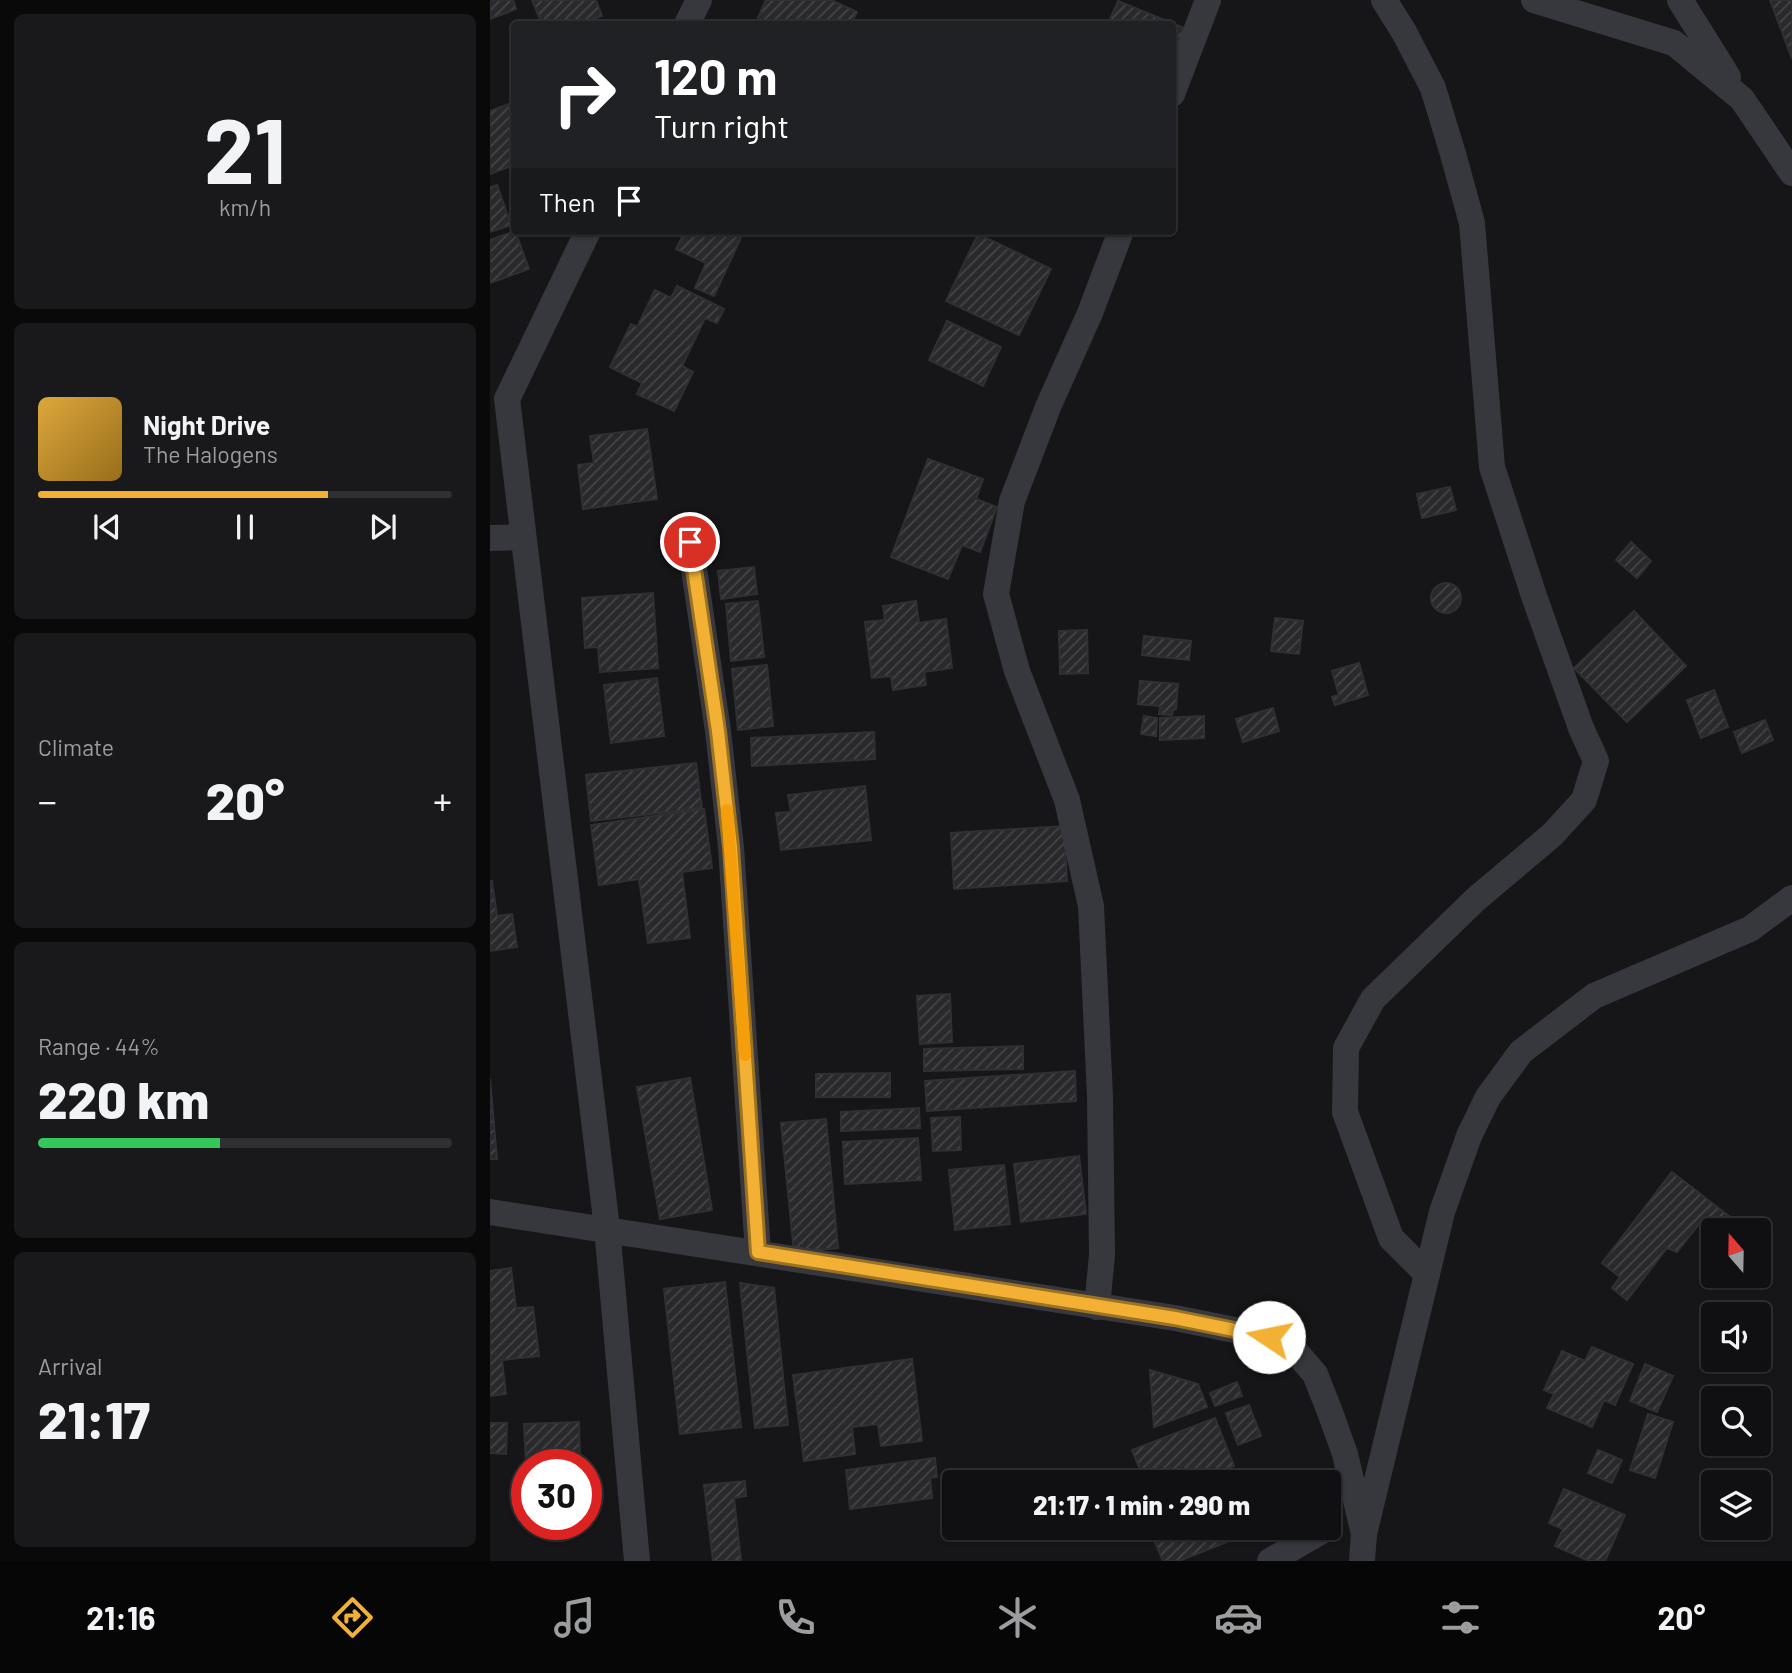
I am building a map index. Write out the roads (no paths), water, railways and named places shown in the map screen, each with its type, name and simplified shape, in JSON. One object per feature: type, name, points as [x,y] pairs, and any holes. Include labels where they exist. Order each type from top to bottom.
[{"type":"street","points":[[688,21],[699,0]]},
{"type":"street","points":[[1176,84],[1208,0]]},
{"type":"street","points":[[1384,0],[1433,88],[1453,154],[1472,223],[1492,467],[1547,632],[1581,728],[1596,761],[1584,800],[1552,835],[1476,898],[1373,999],[1346,1048],[1345,1112],[1391,1238],[1427,1273]]},
{"type":"street","points":[[1534,0],[1674,43],[1742,99]]},
{"type":"street","points":[[1680,0],[1792,173]]},
{"type":"street","points":[[586,235],[499,395],[523,537],[607,1228],[637,1561]]},
{"type":"street","points":[[1097,1307],[1102,1255],[1100,1097],[1091,906],[1067,800],[1017,671],[996,594],[1012,501],[1119,235]]},
{"type":"street","points":[[490,538],[523,537]]},
{"type":"street","points":[[690,542],[718,731],[731,847],[758,1252]]},
{"type":"street","points":[[1361,1522],[1442,1212],[1469,1136],[1488,1097],[1521,1052],[1594,996],[1750,929],[1792,898]]},
{"type":"street","points":[[490,1212],[1175,1318],[1269,1337],[1295,1351],[1315,1374],[1345,1454],[1361,1522],[1362,1561]]},
{"type":"street","points":[[1341,1525],[1361,1522]]},
{"type":"street","points":[[1270,1561],[1306,1540]]}]
